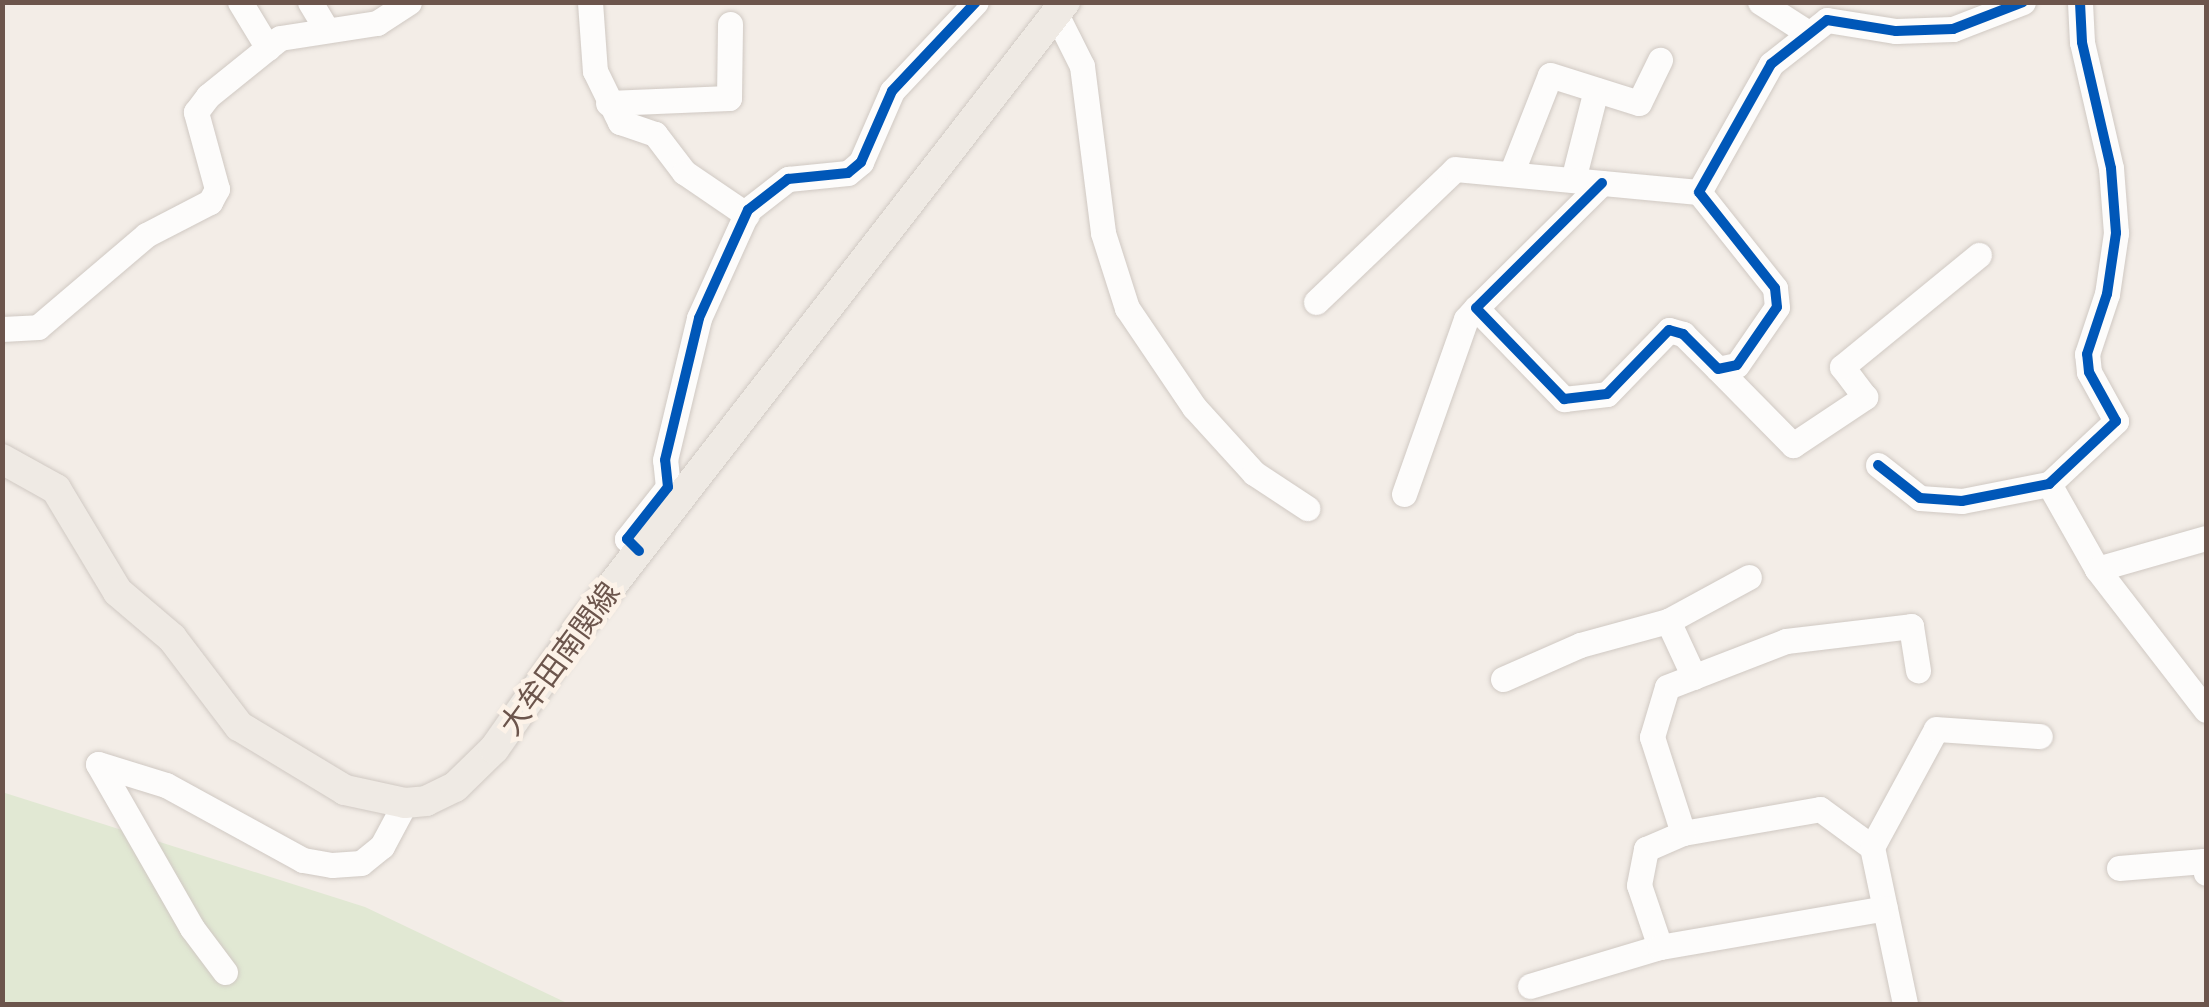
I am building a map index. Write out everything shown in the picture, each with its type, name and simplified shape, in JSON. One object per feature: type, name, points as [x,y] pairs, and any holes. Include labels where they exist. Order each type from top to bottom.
[{"type":"main road","name":"大牟田南関線","points":[[405,803],[454,787],[494,749],[639,551],[1061,8]]},
{"type":"main road","points":[[2,459],[56,489],[118,592],[172,638],[239,726],[345,790],[405,803]]},
{"type":"street","points":[[240,2],[268,48]]},
{"type":"street","points":[[310,2],[326,29]]},
{"type":"street","points":[[2,329],[38,327],[146,235],[210,202],[217,190],[196,112],[280,38],[326,29],[410,2]]},
{"type":"street","points":[[590,2],[594,71],[620,122],[655,134],[696,183],[747,215]]},
{"type":"street","points":[[639,551],[627,539],[668,487],[665,460],[699,318],[747,215],[788,180],[848,173],[861,162],[892,91],[976,2]]},
{"type":"street","points":[[1760,2],[1806,32]]},
{"type":"street","points":[[1699,192],[1770,64],[1806,32],[1827,20],[1896,31],[1952,29],[2023,2]]},
{"type":"street","points":[[1878,465],[1920,498],[1962,501],[2050,484],[2116,421],[2089,372],[2087,354],[2107,294],[2116,233],[2080,2]]},
{"type":"street","points":[[1061,8],[1082,66],[1103,233],[1127,308],[1194,407],[1254,473],[1307,508]]},
{"type":"street","points":[[608,103],[728,98],[730,24]]},
{"type":"street","points":[[1511,174],[1550,75],[1639,103],[1660,60]]},
{"type":"street","points":[[1573,180],[1596,90]]},
{"type":"street","points":[[1316,302],[1455,169],[1699,192],[1774,288],[1777,306],[1737,365],[1718,369]]},
{"type":"street","points":[[1404,494],[1466,319],[1602,183]]},
{"type":"street","points":[[1476,308],[1564,400],[1607,394],[1669,330],[1683,334],[1793,445],[1864,397],[1842,367],[1979,255]]},
{"type":"street","points":[[2050,484],[2097,570],[2206,710]]},
{"type":"street","points":[[2097,570],[2206,538]]},
{"type":"street","points":[[1503,680],[1580,645],[1668,621],[1749,577]]},
{"type":"street","points":[[1668,621],[1694,676]]},
{"type":"street","points":[[1683,833],[1652,736],[1667,687],[1786,641],[1911,626],[1918,670]]},
{"type":"street","points":[[1905,1004],[1872,847],[1936,729],[2040,736]]},
{"type":"street","points":[[225,972],[182,912],[98,764],[166,785],[303,860],[332,865],[361,862],[382,846],[405,803]]},
{"type":"street","points":[[1660,948],[1639,886],[1646,848],[1683,833],[1820,809],[1872,847]]},
{"type":"street","points":[[2120,868],[2204,861],[2206,874]]},
{"type":"street","points":[[1530,986],[1660,948],[1885,908]]},
{"type":"green space","points":[[2,792],[365,907],[569,1004],[3,1004]]},
{"type":"cycle path","points":[[639,551],[627,539],[668,487],[665,460],[699,318],[748,210],[788,179],[848,173],[861,162],[892,91],[976,2]]},
{"type":"cycle path","points":[[1602,183],[1476,308],[1564,399],[1607,394],[1669,330],[1683,334],[1718,369],[1737,365],[1777,307],[1775,288],[1699,192],[1771,64],[1827,20],[1896,31],[1953,29],[2023,2]]},
{"type":"cycle path","points":[[1878,465],[1920,498],[1962,501],[2049,484],[2116,421],[2089,372],[2087,354],[2107,294],[2116,233],[2111,168],[2082,42],[2080,2]]}]
